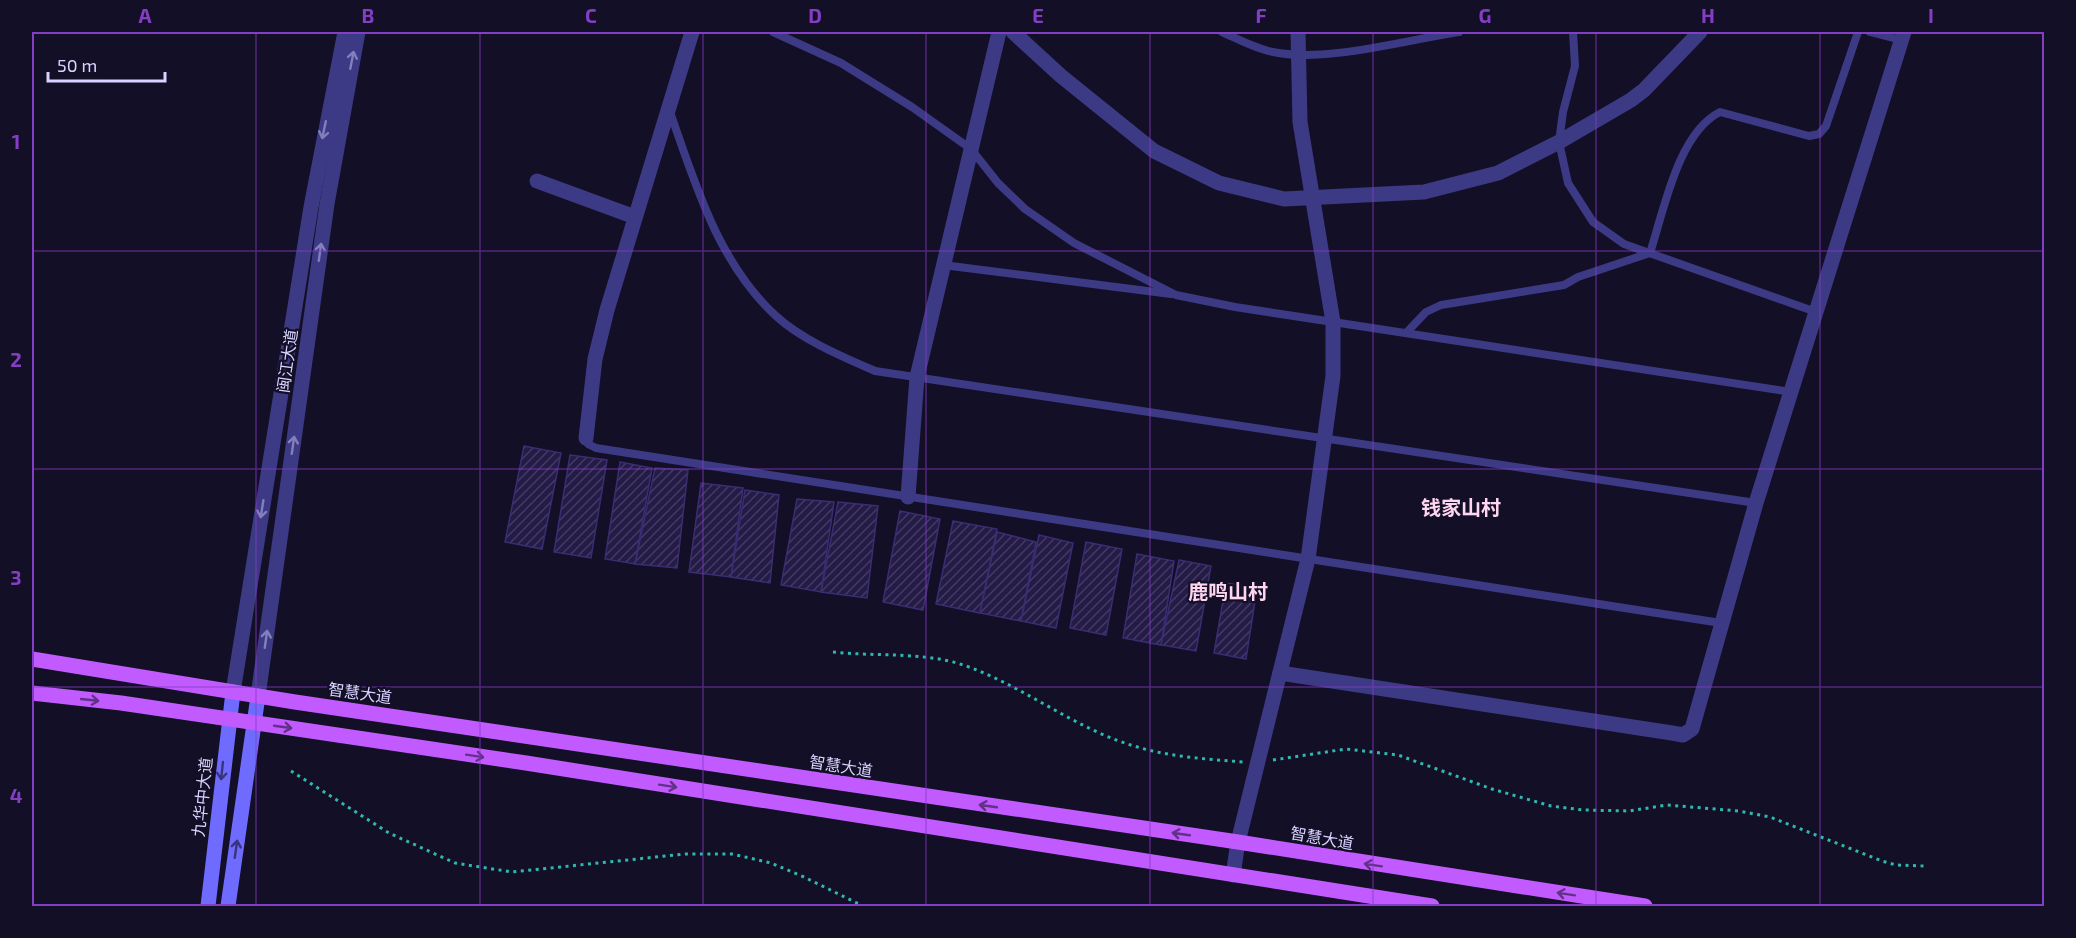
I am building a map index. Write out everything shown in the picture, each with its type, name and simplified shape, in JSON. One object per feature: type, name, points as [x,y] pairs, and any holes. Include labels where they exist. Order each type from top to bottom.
[{"type":"main road","name":"智慧大道","points":[[32,659],[258,696],[1238,842],[1645,906]]},
{"type":"main road","name":"九华中大道","points":[[208,906],[233,692]]},
{"type":"main road","points":[[32,693],[538,765],[1432,906]]},
{"type":"main road","points":[[228,906],[258,696]]},
{"type":"street","name":"闽江大道","points":[[233,692],[311,207],[345,32]]},
{"type":"street","name":"闽江大道","points":[[258,696],[327,204],[358,32]]},
{"type":"street","points":[[586,438],[595,359],[635,217],[692,32]]},
{"type":"street","points":[[908,497],[917,377],[999,32]]},
{"type":"street","points":[[1013,32],[1115,122],[1154,151],[1219,183],[1284,199],[1391,195],[1455,186],[1498,173],[1559,142],[1644,90],[1700,32]]},
{"type":"street","points":[[1233,875],[1238,842],[1308,559],[1333,376],[1333,322],[1300,122],[1298,32]]},
{"type":"street","points":[[1280,673],[1683,735],[1692,729],[1698,715],[1721,623],[1756,503],[1903,36]]},
{"type":"street","points":[[537,181],[635,217]]},
{"type":"lane","points":[[773,32],[848,68],[912,107],[971,149],[998,183],[1050,228],[1176,295]]},
{"type":"lane","points":[[1222,32],[1273,52],[1298,53],[1330,53],[1459,32]]},
{"type":"lane","points":[[1573,32],[1575,66],[1563,112],[1559,142],[1568,183],[1593,222],[1624,244],[1815,312]]},
{"type":"lane","points":[[1650,253],[1675,176],[1694,132],[1706,119],[1719,112],[1766,123],[1792,134],[1809,136],[1819,134],[1826,126],[1858,32]]},
{"type":"lane","points":[[1870,32],[1903,36]]},
{"type":"lane","points":[[669,109],[716,234],[742,276],[776,316],[833,353],[875,371],[1756,503]]},
{"type":"lane","points":[[1407,332],[1426,312],[1441,305],[1478,301],[1564,285],[1578,277],[1650,253]]},
{"type":"lane","points":[[943,265],[1176,295],[1333,322],[1791,392]]},
{"type":"lane","points":[[586,438],[588,444],[596,448],[1721,623]]},
{"type":"path","points":[[833,652],[938,658],[968,666],[1013,686],[1100,733],[1133,746],[1177,756],[1258,762],[1346,749],[1398,755],[1492,789],[1551,806],[1583,810],[1629,811],[1667,806],[1739,811],[1770,817],[1896,866],[1923,866]]},
{"type":"path","points":[[291,771],[389,833],[455,863],[512,872],[685,854],[732,854],[771,863],[863,906]]},
{"type":"building","points":[[524,446],[561,453],[542,549],[505,542]]},
{"type":"building","points":[[570,455],[607,460],[591,558],[554,552]]},
{"type":"building","points":[[620,462],[652,468],[635,564],[605,559]]},
{"type":"building","points":[[655,468],[688,470],[677,568],[635,564]]},
{"type":"building","points":[[701,483],[743,488],[731,577],[689,572]]},
{"type":"building","points":[[745,490],[779,495],[770,583],[731,577]]},
{"type":"building","points":[[797,499],[834,502],[821,592],[781,585]]},
{"type":"building","points":[[838,502],[878,506],[867,598],[821,592]]},
{"type":"building","points":[[900,511],[940,519],[923,610],[883,602]]},
{"type":"building","points":[[953,521],[997,529],[980,613],[936,604]]},
{"type":"building","points":[[997,532],[1036,542],[1021,621],[980,613]]},
{"type":"building","points":[[1039,535],[1073,543],[1056,628],[1021,621]]},
{"type":"building","points":[[1086,542],[1122,549],[1106,635],[1070,628]]},
{"type":"building","points":[[1137,554],[1174,561],[1161,645],[1123,638]]},
{"type":"building","points":[[1179,560],[1211,566],[1196,651],[1161,645]]},
{"type":"building","points":[[1226,583],[1257,588],[1246,659],[1214,653]]},
{"type":"district","name":"钱家山村","points":[[1461,508]]},
{"type":"district","name":"鹿鸣山村","points":[[1228,592]]}]
